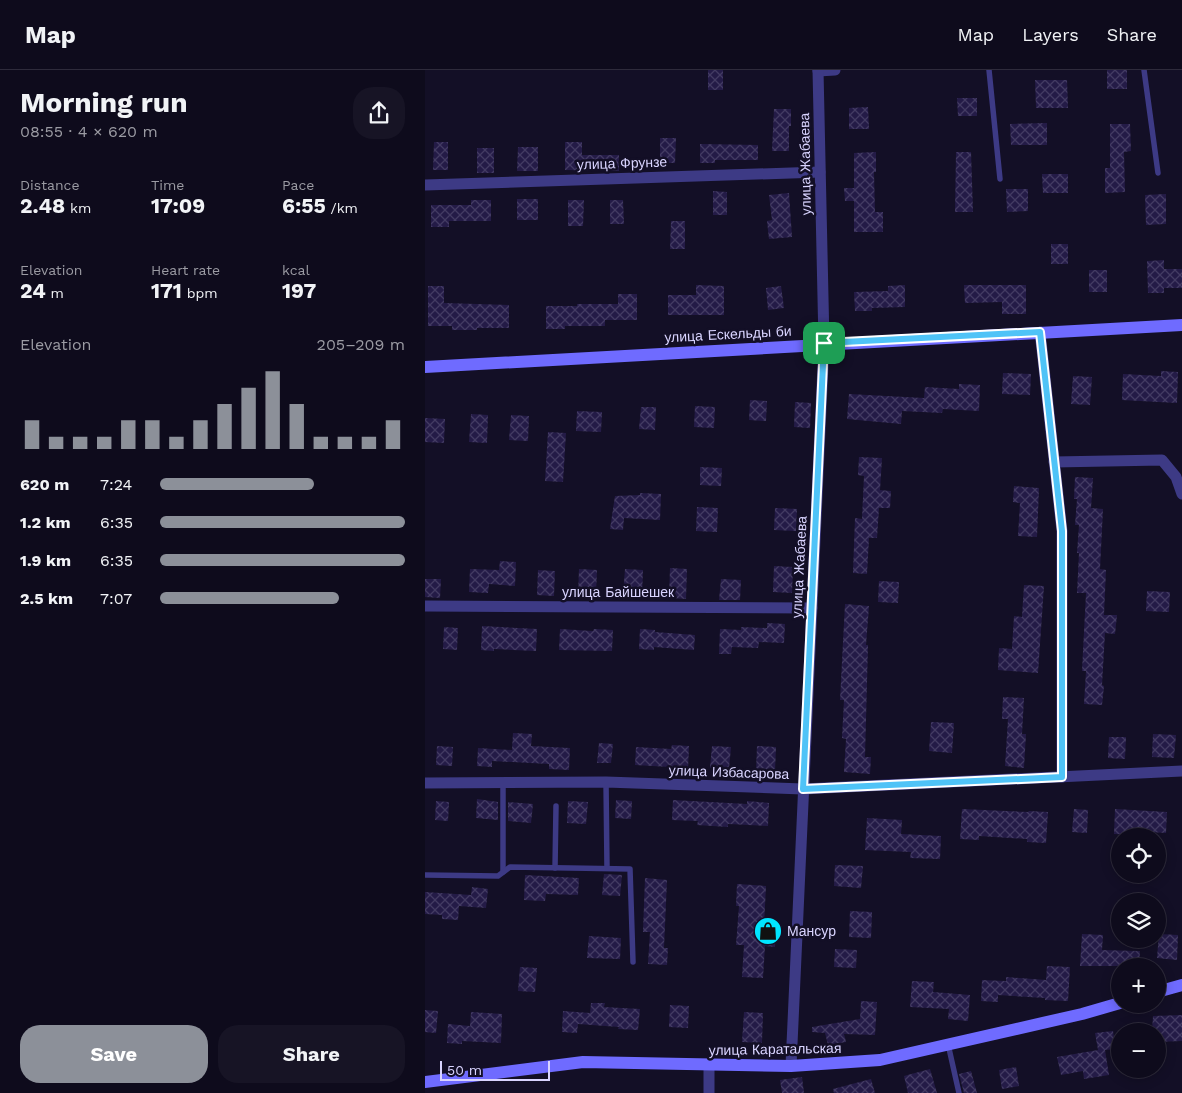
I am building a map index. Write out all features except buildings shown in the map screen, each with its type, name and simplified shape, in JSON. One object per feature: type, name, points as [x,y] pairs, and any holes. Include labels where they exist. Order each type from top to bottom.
[{"type":"street","points":[[818,71],[835,70]]},
{"type":"street","name":"улица Жабаева","points":[[791,1066],[824,343],[818,71]]},
{"type":"street","name":"улица Фрунзе","points":[[425,185],[821,172]]},
{"type":"street","name":"улица Ескельды би","points":[[425,367],[824,343],[1182,325]]},
{"type":"street","points":[[1040,332],[1062,531],[1062,777]]},
{"type":"street","points":[[1054,462],[1162,460],[1175,477],[1182,494]]},
{"type":"street","name":"улица Байшешек","points":[[425,606],[812,608]]},
{"type":"street","name":"улица Избасарова","points":[[425,783],[606,782],[803,789],[1182,771]]},
{"type":"street","points":[[1166,989],[1182,985]]},
{"type":"street","name":"улица Каратальская","points":[[425,1082],[583,1062],[709,1066],[791,1066],[880,1060],[1082,1014],[1111,1006]]},
{"type":"street","points":[[709,1066],[709,1093]]},
{"type":"lane","points":[[989,70],[1000,179]]},
{"type":"lane","points":[[1144,70],[1159,173]]},
{"type":"lane","points":[[606,782],[607,868]]},
{"type":"lane","points":[[503,783],[503,872]]},
{"type":"lane","points":[[555,868],[556,806]]},
{"type":"lane","points":[[425,875],[498,876],[510,867],[631,868],[633,962]]},
{"type":"lane","points":[[948,1044],[959,1093]]},
{"type":"place","name":"Мансур","points":[[768,931]]},
{"type":"route","points":[[1040,332],[1062,531],[1062,777],[803,789],[824,343],[1040,332]]}]
